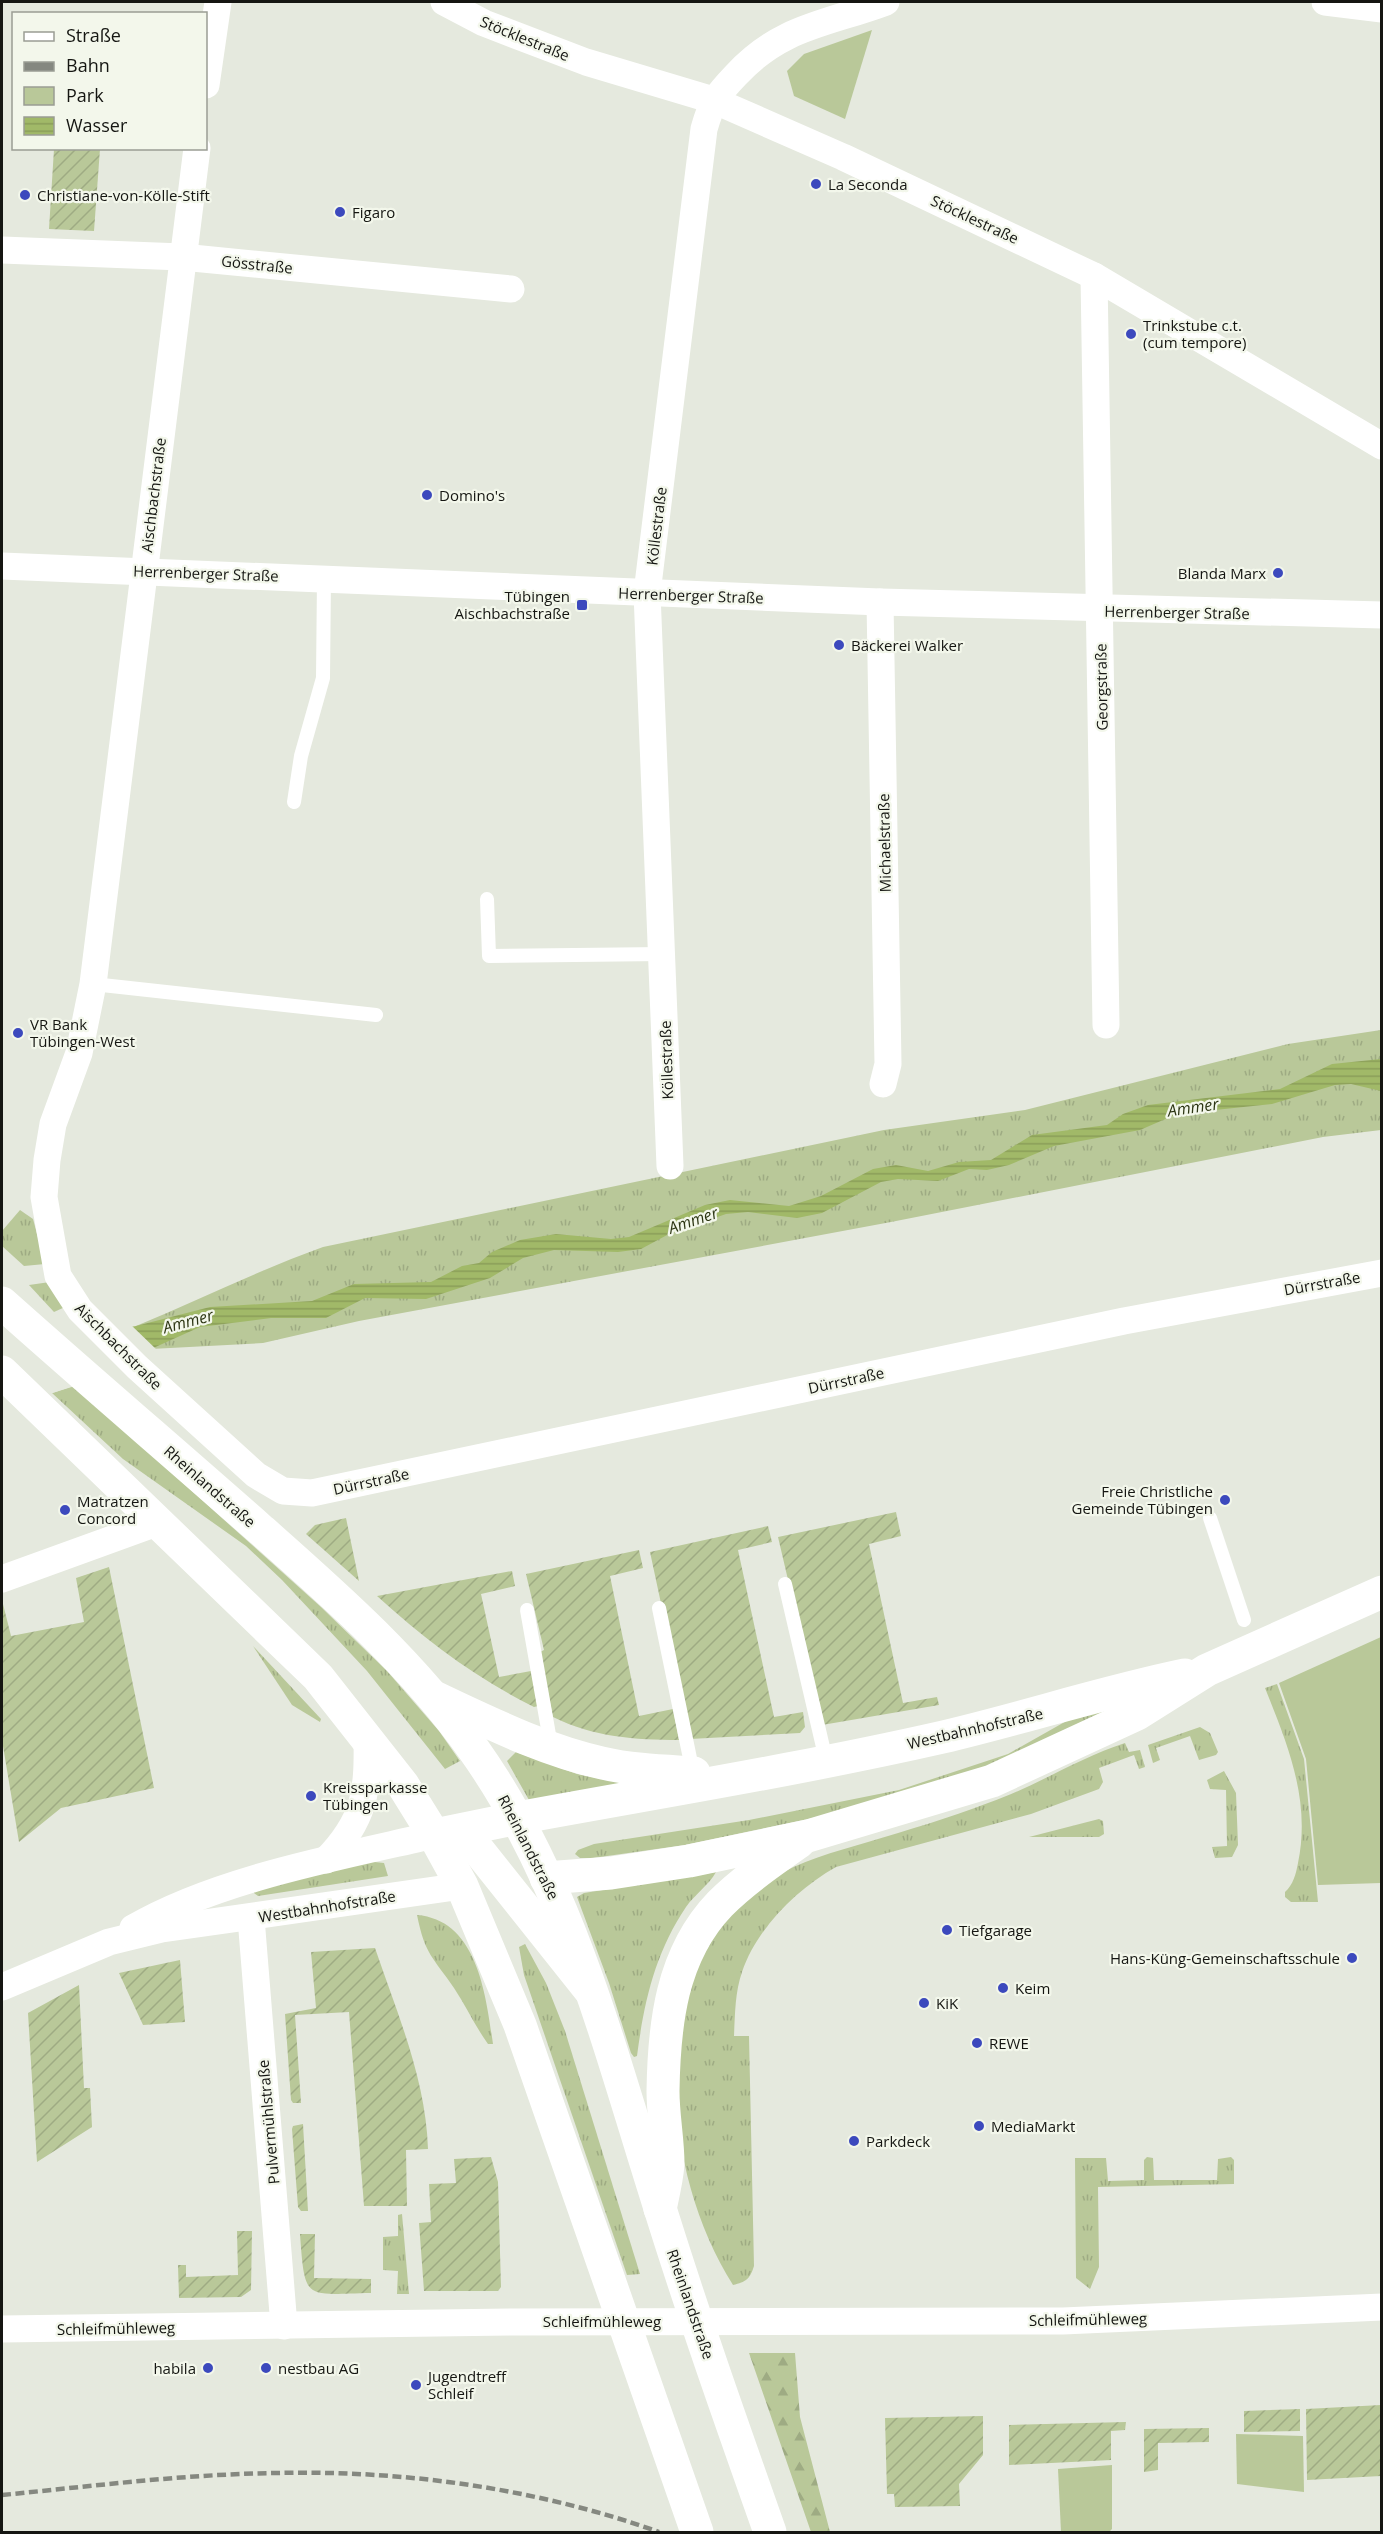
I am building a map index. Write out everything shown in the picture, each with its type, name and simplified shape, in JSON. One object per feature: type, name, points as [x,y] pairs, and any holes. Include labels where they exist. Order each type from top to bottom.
[{"type":"main road","name":"Rheinlandstraße","points":[[2,1303],[385,1643],[434,1696],[475,1751],[518,1818],[570,1931],[677,2262],[770,2532]]},
{"type":"main road","points":[[2,1372],[295,1653],[367,1738],[402,1785],[434,1835],[462,1886],[520,2025],[697,2532]]},
{"type":"main road","name":"Westbahnhofstraße","points":[[462,1886],[611,1873],[689,1861],[808,1836],[992,1781],[1137,1714],[1207,1670],[1382,1592]]},
{"type":"main road","name":"Westbahnhofstraße","points":[[434,1835],[942,1737],[1053,1709],[1110,1691],[1207,1670]]},
{"type":"main road","points":[[434,1696],[552,1748],[601,1763],[636,1769],[741,1776]]},
{"type":"main road","points":[[434,1835],[460,1838],[468,1843],[506,1882],[549,1942],[591,1991]]},
{"type":"main road","points":[[660,2209],[668,2165],[663,2093],[666,2030],[671,1994],[698,1932],[720,1904],[808,1836]]},
{"type":"street","points":[[207,78],[218,2]]},
{"type":"street","name":"Stöcklestraße","points":[[444,2],[484,23],[576,58],[713,100],[843,157],[1094,276],[1382,446]]},
{"type":"street","points":[[713,100],[765,47],[830,18],[886,2]]},
{"type":"street","points":[[1325,2],[1382,9]]},
{"type":"street","name":"Köllestraße","points":[[670,1166],[647,593],[704,129],[713,100]]},
{"type":"street","name":"Aischbachstraße","points":[[197,150],[93,984],[79,1053],[53,1124],[44,1197],[58,1276],[80,1311],[137,1367],[256,1475],[283,1491],[312,1493]]},
{"type":"street","name":"Gösstraße","points":[[2,250],[182,257],[511,289]]},
{"type":"street","name":"Georgstraße","points":[[1094,276],[1107,1025]]},
{"type":"street","name":"Herrenberger Straße","points":[[2,566],[1100,610],[1382,615]]},
{"type":"street","name":"Michaelstraße","points":[[880,602],[888,1064],[883,1083]]},
{"type":"street","name":"Dürrstraße","points":[[312,1493],[1112,1324],[1382,1273]]},
{"type":"street","points":[[2,1579],[159,1521]]},
{"type":"street","points":[[326,1860],[343,1842],[362,1810],[368,1772],[367,1738]]},
{"type":"street","name":"Westbahnhofstraße","points":[[2,1987],[109,1942],[161,1911],[216,1892],[326,1860],[434,1835]]},
{"type":"street","name":"Westbahnhofstraße","points":[[109,1942],[162,1929],[462,1886]]},
{"type":"street","name":"Pulvermühlstraße","points":[[251,1918],[284,2326]]},
{"type":"street","name":"Schleifmühleweg","points":[[2,2329],[514,2322],[1063,2321],[1226,2316],[1382,2307]]},
{"type":"lane","points":[[294,802],[301,756],[323,678],[324,578]]},
{"type":"lane","points":[[487,899],[489,956],[663,954]]},
{"type":"lane","points":[[93,984],[376,1015]]},
{"type":"lane","points":[[1210,1518],[1244,1620]]},
{"type":"lane","points":[[785,1584],[826,1760]]},
{"type":"lane","points":[[659,1608],[693,1773]]},
{"type":"lane","points":[[527,1610],[552,1748]]},
{"type":"green space","points":[[872,30],[845,119],[794,96],[787,71],[804,54]]},
{"type":"green space","points":[[54,150],[100,150],[94,231],[49,229]]},
{"type":"green space","points":[[1381,1030],[1381,1130],[1323,1137],[891,1222],[359,1321],[263,1343],[151,1349],[136,1326],[323,1247],[884,1130],[1025,1110],[1288,1044]]},
{"type":"green space","points":[[20,1210],[33,1219],[45,1264],[24,1266],[2,1246],[2,1231]]},
{"type":"green space","points":[[50,1282],[65,1307],[54,1312],[29,1285]]},
{"type":"green space","points":[[75,1386],[321,1607],[387,1671],[439,1731],[460,1761],[445,1769],[367,1671],[282,1580],[246,1546],[123,1459],[52,1393]]},
{"type":"green space","points":[[896,1512],[901,1536],[869,1544],[903,1703],[937,1697],[939,1705],[822,1725],[778,1537]]},
{"type":"green space","points":[[346,1518],[359,1581],[306,1534],[315,1525]]},
{"type":"green space","points":[[768,1526],[772,1542],[738,1550],[774,1717],[803,1712],[805,1727],[800,1733],[690,1739],[650,1552]]},
{"type":"green space","points":[[639,1550],[643,1568],[610,1576],[639,1716],[673,1709],[679,1740],[614,1736],[583,1729],[553,1717],[540,1652],[544,1650],[526,1574]]},
{"type":"green space","points":[[109,1567],[154,1788],[61,1808],[19,1842],[2,1740],[2,1600],[11,1636],[84,1622],[76,1578]]},
{"type":"green space","points":[[512,1571],[515,1586],[481,1594],[499,1677],[531,1671],[538,1706],[534,1707],[471,1671],[414,1628],[377,1596]]},
{"type":"green space","points":[[1381,1637],[1381,1883],[1318,1885],[1306,1759],[1279,1683]]},
{"type":"green space","points":[[253,1646],[321,1719],[320,1722],[292,1705]]},
{"type":"green space","points":[[1277,1684],[1304,1759],[1318,1902],[1291,1902],[1285,1897],[1285,1892],[1292,1883],[1297,1867],[1302,1818],[1289,1752],[1265,1688]]},
{"type":"green space","points":[[1103,1704],[1107,1715],[1017,1757],[894,1801],[685,1845],[593,1858],[580,1858],[575,1854],[578,1850],[594,1844],[749,1820],[899,1790],[1008,1754],[1077,1715]]},
{"type":"green space","points":[[1200,1727],[1210,1733],[1218,1752],[1216,1755],[1199,1760],[1190,1736],[1156,1748],[1160,1760],[1153,1763],[1148,1745]]},
{"type":"green space","points":[[1125,1743],[1129,1752],[1140,1750],[1145,1767],[1139,1769],[1134,1755],[1099,1768],[1103,1782],[1099,1789],[1031,1814],[836,1867],[807,1886],[768,1925],[742,1972],[736,2004],[734,2036],[749,2036],[754,2266],[747,2279],[733,2285],[712,2247],[696,2204],[684,2160],[677,2114],[676,2068],[681,2022],[691,1979],[714,1930],[728,1913],[754,1891],[794,1867],[830,1853],[928,1824],[988,1803],[1023,1789],[1090,1756]]},
{"type":"green space","points":[[516,1752],[577,1774],[628,1784],[529,1800],[507,1761]]},
{"type":"green space","points":[[1224,1771],[1236,1793],[1238,1845],[1232,1857],[1215,1858],[1212,1847],[1227,1846],[1226,1790],[1210,1789],[1207,1780]]},
{"type":"green space","points":[[1099,1819],[1103,1821],[1104,1834],[1099,1837],[1029,1837]]},
{"type":"green space","points":[[365,1861],[384,1863],[388,1876],[258,1896],[254,1893],[255,1890]]},
{"type":"green space","points":[[716,1872],[686,1907],[666,1942],[652,1978],[637,2056],[634,2057],[577,1897],[584,1893]]},
{"type":"green space","points":[[417,1915],[437,1920],[454,1931],[466,1945],[482,1983],[493,2044],[488,2044],[431,1955],[423,1939]]},
{"type":"green space","points":[[525,1944],[546,1983],[565,2031],[640,2274],[627,2275],[524,1975],[519,1947]]},
{"type":"green space","points":[[375,1948],[409,2047],[426,2123],[428,2149],[406,2150],[407,2206],[364,2206],[349,2012],[295,2015],[301,2103],[293,2103],[291,2100],[285,2014],[316,2008],[311,1952]]},
{"type":"green space","points":[[180,1960],[185,2022],[143,2025],[119,1973]]},
{"type":"green space","points":[[79,1985],[84,2088],[90,2088],[92,2127],[37,2162],[28,2013]]},
{"type":"green space","points":[[303,2124],[308,2211],[301,2211],[298,2207],[292,2129],[293,2126]]},
{"type":"green space","points":[[491,2157],[498,2182],[501,2287],[498,2291],[424,2291],[419,2223],[431,2222],[429,2184],[456,2183],[454,2159]]},
{"type":"green space","points":[[1147,2157],[1153,2158],[1154,2180],[1217,2180],[1218,2159],[1231,2157],[1234,2160],[1234,2184],[1098,2187],[1099,2267],[1090,2289],[1076,2278],[1075,2158],[1106,2158],[1108,2181],[1144,2180],[1144,2160]]},
{"type":"green space","points":[[402,2214],[409,2294],[397,2294],[398,2271],[383,2270],[383,2237],[398,2236],[398,2215]]},
{"type":"green space","points":[[237,2231],[252,2231],[251,2290],[241,2297],[179,2298],[178,2265],[186,2265],[186,2277],[238,2275]]},
{"type":"green space","points":[[300,2234],[315,2234],[314,2278],[371,2279],[371,2293],[333,2294],[313,2290],[307,2283],[304,2272]]},
{"type":"green space","points":[[749,2353],[795,2353],[800,2417],[830,2532],[811,2532]]},
{"type":"green space","points":[[1381,2405],[1381,2476],[1307,2480],[1306,2409]]},
{"type":"green space","points":[[1300,2409],[1300,2431],[1244,2432],[1244,2411]]},
{"type":"green space","points":[[983,2416],[983,2455],[959,2484],[960,2506],[895,2507],[894,2494],[887,2494],[885,2418]]},
{"type":"green space","points":[[1126,2422],[1125,2430],[1111,2431],[1111,2460],[1009,2465],[1009,2425]]},
{"type":"green space","points":[[1209,2428],[1209,2442],[1158,2443],[1158,2470],[1144,2472],[1144,2429]]},
{"type":"green space","points":[[1236,2434],[1303,2436],[1304,2492],[1237,2484]]},
{"type":"green space","points":[[1112,2465],[1112,2529],[1109,2532],[1061,2532],[1058,2469]]},
{"type":"water","name":"Ammer","points":[[1381,1059],[1381,1091],[1351,1084],[1335,1085],[1272,1104],[1177,1114],[1140,1130],[1054,1146],[1009,1165],[987,1170],[969,1169],[938,1181],[898,1179],[881,1182],[822,1213],[797,1218],[748,1212],[726,1214],[669,1234],[641,1249],[618,1252],[554,1250],[523,1258],[490,1278],[426,1299],[365,1298],[326,1318],[271,1318],[200,1327],[151,1349],[89,1334],[136,1326],[210,1307],[312,1301],[354,1284],[431,1282],[462,1266],[479,1263],[492,1252],[520,1240],[556,1234],[611,1239],[629,1237],[705,1205],[730,1200],[789,1206],[821,1196],[873,1169],[896,1165],[928,1171],[959,1162],[991,1160],[1032,1135],[1107,1125],[1123,1114],[1148,1105],[1280,1089],[1332,1064]]},
{"type":"pier","points":[[130,1324],[157,1350],[125,1368],[47,1395],[2,1402],[2,1359],[88,1331]]},
{"type":"railway","points":[[2,2495],[209,2476],[278,2473],[375,2475],[472,2485],[519,2494],[567,2504],[659,2532]]},
{"type":"place","name":"La Seconda","points":[[816,184]]},
{"type":"place","name":"Christiane-von-Kölle-Stift","points":[[25,195]]},
{"type":"place","name":"Figaro","points":[[340,212]]},
{"type":"place","name":"Trinkstube c.t. (cum tempore)","points":[[1131,334]]},
{"type":"place","name":"Domino's","points":[[427,495]]},
{"type":"place","name":"Blanda Marx","points":[[1278,573]]},
{"type":"place","name":"Tübingen Aischbachstraße","points":[[582,605]]},
{"type":"place","name":"Bäckerei Walker","points":[[839,645]]},
{"type":"place","name":"VR Bank Tübingen-West","points":[[18,1033]]},
{"type":"place","name":"Freie Christliche Gemeinde Tübingen","points":[[1225,1500]]},
{"type":"place","name":"Matratzen Concord","points":[[65,1510]]},
{"type":"place","name":"Kreissparkasse Tübingen","points":[[311,1796]]},
{"type":"place","name":"Tiefgarage","points":[[947,1930]]},
{"type":"place","name":"Hans-Küng-Gemeinschaftsschule","points":[[1352,1958]]},
{"type":"place","name":"Keim","points":[[1003,1988]]},
{"type":"place","name":"KiK","points":[[924,2003]]},
{"type":"place","name":"REWE","points":[[977,2043]]},
{"type":"place","name":"MediaMarkt","points":[[979,2126]]},
{"type":"place","name":"Parkdeck","points":[[854,2141]]},
{"type":"place","name":"habila","points":[[208,2368]]},
{"type":"place","name":"nestbau AG","points":[[266,2368]]},
{"type":"place","name":"Jugendtreff Schleif","points":[[416,2385]]}]
